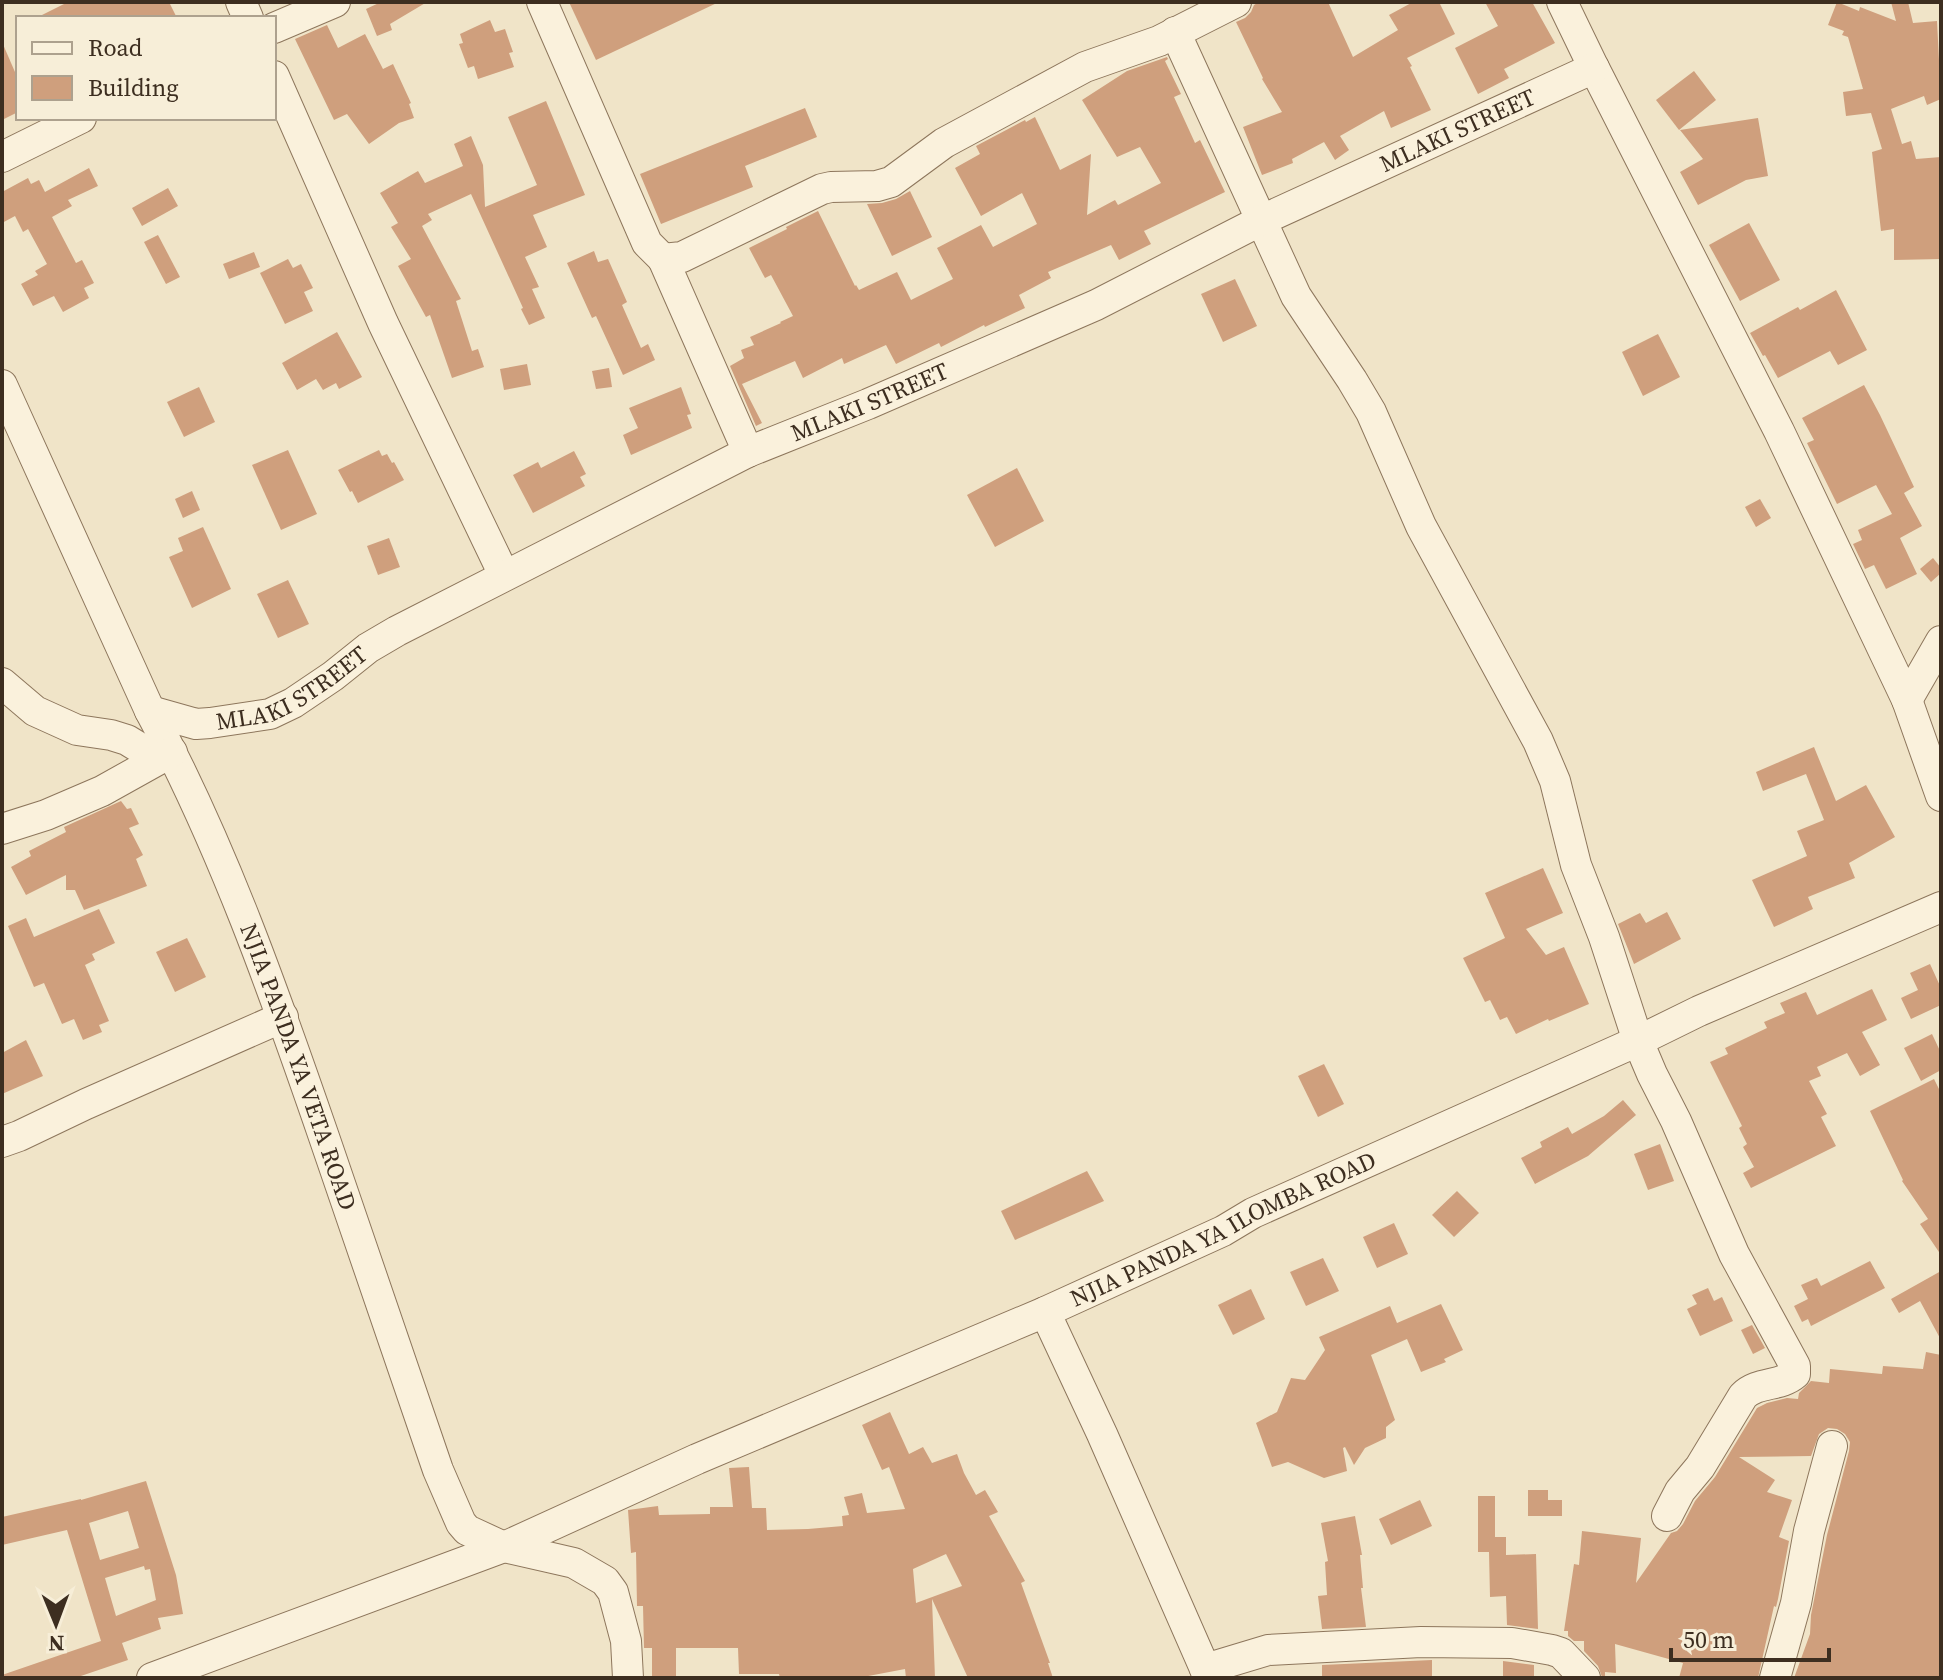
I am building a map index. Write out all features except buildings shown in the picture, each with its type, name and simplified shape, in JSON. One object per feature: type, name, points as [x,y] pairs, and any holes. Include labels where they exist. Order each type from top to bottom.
[{"type":"street","points":[[276,27],[335,2]]},
{"type":"street","points":[[542,2],[647,243],[663,259],[748,452]]},
{"type":"street","points":[[663,259],[682,257],[822,189],[877,186],[891,182],[944,143],[1085,67],[1159,41],[1184,19],[1236,2]]},
{"type":"street","points":[[1562,2],[1779,431],[1907,700],[1941,796]]},
{"type":"street","points":[[1184,19],[1262,220],[1296,296],[1371,412],[1421,526],[1538,741],[1555,781],[1576,865],[1604,937],[1638,1041],[1734,1254],[1795,1366],[1795,1374],[1788,1379],[1758,1386],[1743,1396],[1667,1516]]},
{"type":"street","name":"MLAKI STREET","points":[[150,711],[182,721],[210,723],[270,714],[282,709],[378,642],[748,452],[868,404],[1096,305],[1262,220],[1594,68]]},
{"type":"street","points":[[276,81],[383,323],[504,575]]},
{"type":"street","points":[[2,157],[77,120]]},
{"type":"street","name":"NJIA PANDA YA VETA ROAD","points":[[2,385],[150,711],[165,755],[240,906],[283,1017],[438,1470],[461,1523],[474,1534],[504,1547],[574,1563],[605,1581],[613,1592],[626,1641],[628,1678]]},
{"type":"street","points":[[1907,700],[1941,641]]},
{"type":"street","points":[[2,683],[35,711],[77,730],[111,735],[165,755]]},
{"type":"street","points":[[2,829],[46,815],[102,791],[165,755]]},
{"type":"street","name":"NJIA PANDA YA ILOMBA ROAD","points":[[152,1678],[504,1547],[697,1459],[1045,1312],[1223,1231],[1253,1213],[1699,1011],[1941,907]]},
{"type":"street","points":[[2,1142],[283,1017]]},
{"type":"street","points":[[1045,1312],[1207,1674],[1268,1650],[1421,1642],[1512,1643],[1552,1650],[1561,1653],[1585,1678]]},
{"type":"street","points":[[1775,1678],[1796,1603],[1809,1531],[1832,1446]]}]
